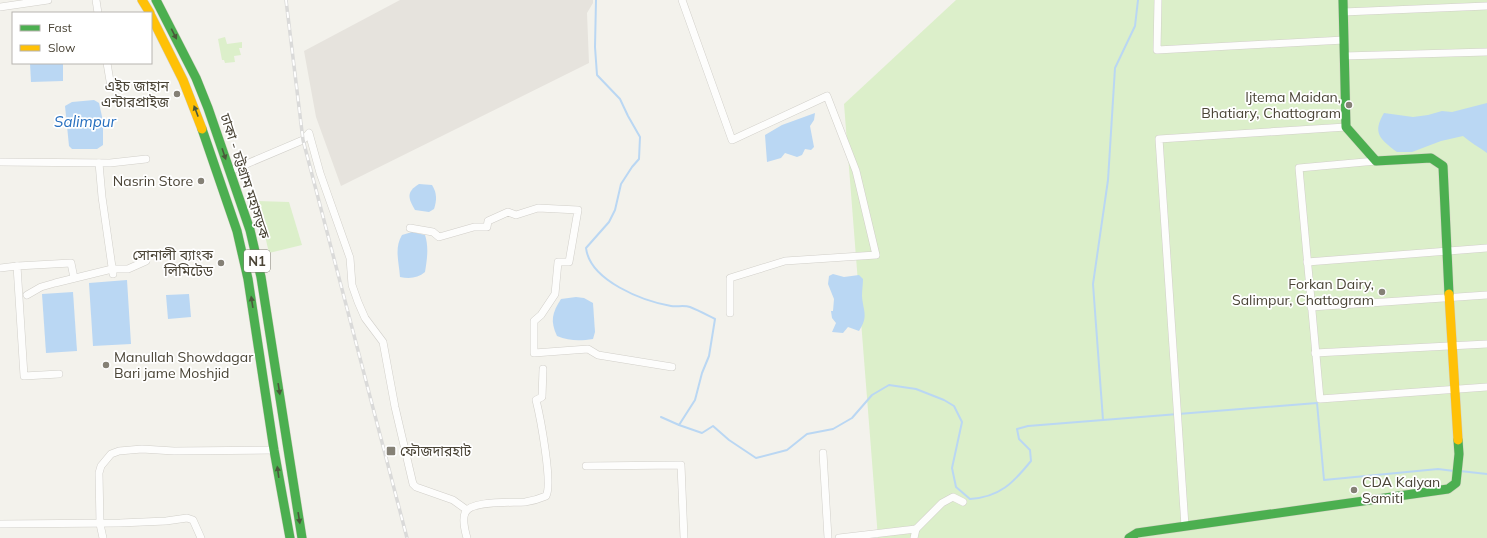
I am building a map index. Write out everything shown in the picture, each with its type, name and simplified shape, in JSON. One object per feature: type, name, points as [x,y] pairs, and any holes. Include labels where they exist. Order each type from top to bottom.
[{"type":"main road","points":[[142,0],[149,12]]},
{"type":"main road","name":"ঢাকা - চট্টগ্রাম মহাসড়ক","points":[[156,0],[196,78],[208,108],[250,230],[261,277],[302,538]]},
{"type":"main road","points":[[1129,538],[1137,533],[1448,489],[1456,483],[1459,454],[1446,252],[1443,166],[1431,158],[1376,161],[1346,127],[1343,0]]},
{"type":"main road","name":"ঢাকা - চট্টগ্রাম মহাসড়ক","points":[[152,18],[183,80],[196,110],[237,231],[248,279],[274,450],[290,538]]},
{"type":"main road","points":[[261,277],[261,309],[273,410],[273,436]]},
{"type":"street","points":[[0,7],[48,0]]},
{"type":"street","points":[[96,0],[98,12]]},
{"type":"street","points":[[682,0],[732,140],[827,96],[856,171],[876,254],[785,261],[730,278],[730,313]]},
{"type":"street","points":[[1158,0],[1157,50],[1344,40]]},
{"type":"street","points":[[1343,12],[1487,6]]},
{"type":"street","points":[[1344,56],[1487,52]]},
{"type":"street","points":[[107,64],[111,87]]},
{"type":"street","points":[[1185,526],[1159,139],[1346,127]]},
{"type":"street","points":[[230,171],[302,140],[309,133],[322,180],[350,258],[352,285],[358,302],[365,318],[383,342],[394,407],[413,484],[416,487],[453,500],[467,510]]},
{"type":"street","points":[[0,162],[110,163],[146,159]]},
{"type":"street","points":[[1376,161],[1299,168],[1320,399],[1487,387]]},
{"type":"street","points":[[99,163],[102,197],[113,271]]},
{"type":"street","points":[[410,228],[433,232],[439,238],[474,227],[487,227],[488,221],[508,212],[516,215],[538,208],[578,210],[569,262],[558,262],[555,294],[542,315],[534,321],[534,353],[588,349],[598,355],[672,367]]},
{"type":"street","points":[[1307,262],[1487,248]]},
{"type":"street","points":[[27,295],[41,287],[74,278],[128,269],[146,261]]},
{"type":"street","points":[[0,268],[71,263],[74,278]]},
{"type":"street","points":[[17,266],[24,376],[60,374]]},
{"type":"street","points":[[1311,307],[1487,295]]},
{"type":"street","points":[[1316,353],[1487,344]]},
{"type":"street","points":[[467,538],[464,522],[465,512],[470,507],[485,504],[526,502],[546,496],[549,492],[548,474],[536,400],[542,397],[543,369]]},
{"type":"street","points":[[103,538],[100,524],[99,474],[101,466],[111,454],[119,451],[142,450],[274,450]]},
{"type":"street","points":[[823,453],[828,538]]},
{"type":"street","points":[[586,466],[681,465],[684,538]]},
{"type":"street","points":[[914,538],[916,529],[942,503],[953,497],[963,502]]},
{"type":"street","points":[[0,524],[100,524],[166,521],[187,518],[193,520],[201,538]]},
{"type":"street","points":[[839,538],[916,529]]},
{"type":"shaded area","points":[[400,0],[593,0],[593,3],[587,13],[589,63],[341,186],[316,117],[304,51]]},
{"type":"green space","points":[[956,0],[1487,0],[1487,538],[878,538],[844,104]]},
{"type":"green space","points":[[225,37],[227,44],[242,42],[242,48],[239,48],[241,55],[234,56],[235,62],[225,63],[224,60],[222,60],[218,39]]},
{"type":"green space","points":[[257,201],[289,202],[302,245],[269,253]]},
{"type":"water","points":[[30,64],[63,64],[63,81],[31,82]]},
{"type":"water","name":"Salimpur","points":[[94,100],[99,103],[103,121],[103,145],[97,149],[72,149],[69,146],[65,106],[72,102]]},
{"type":"water","points":[[1487,103],[1487,153],[1463,136],[1441,141],[1412,152],[1397,152],[1382,139],[1378,131],[1380,120],[1384,113],[1413,117],[1442,111],[1452,112]]},
{"type":"water","points":[[815,113],[814,120],[810,126],[814,147],[811,150],[805,149],[802,155],[797,157],[785,153],[781,158],[767,162],[765,135],[782,125]]},
{"type":"water","points":[[419,184],[432,185],[435,191],[435,206],[434,209],[429,212],[415,210],[411,202],[410,193]]},
{"type":"water","points":[[412,232],[425,235],[427,258],[425,272],[414,278],[400,277],[398,245],[402,235]]},
{"type":"water","points":[[833,274],[844,277],[859,275],[863,279],[862,296],[865,317],[859,331],[848,327],[843,333],[832,332],[836,323],[832,318],[831,311],[833,311],[834,299],[828,284],[829,276]]},
{"type":"water","points":[[127,280],[131,344],[93,346],[89,283]]},
{"type":"water","points":[[73,292],[77,351],[46,353],[42,294]]},
{"type":"water","points":[[189,294],[191,317],[168,319],[166,295]]},
{"type":"water","points":[[576,297],[584,298],[593,303],[595,332],[593,339],[570,340],[557,336],[553,326],[554,313],[561,299]]},
{"type":"waterway","points":[[596,0],[595,47],[597,75],[620,99],[640,137],[639,159],[621,184],[615,210],[609,222],[586,248],[590,260],[597,270],[607,280],[620,288],[659,303],[671,306],[690,307],[715,319],[709,356],[702,373],[695,400],[679,425]]},
{"type":"waterway","points":[[1103,420],[1093,284],[1108,180],[1115,68],[1135,26],[1138,0]]},
{"type":"waterway","points":[[661,417],[702,433],[713,426],[729,440],[756,458],[787,450],[807,434],[833,429],[852,418],[872,395],[889,385],[916,389],[944,400],[954,406],[962,422],[952,468],[956,487],[970,499],[990,495],[1005,488],[1031,461],[1030,450],[1019,439],[1017,429],[1028,426],[1317,403],[1324,480],[1438,469],[1454,471]]},
{"type":"waterway","points":[[1460,471],[1487,474]]},
{"type":"railway","points":[[286,0],[303,140],[407,538]]},
{"type":"traffic: fast","points":[[156,0],[196,78],[208,108],[250,230],[261,277],[302,538]]},
{"type":"traffic: fast","points":[[1343,0],[1346,127],[1376,161],[1431,158],[1443,166],[1449,294]]},
{"type":"traffic: fast","points":[[202,129],[237,231],[248,279],[274,450],[290,538]]},
{"type":"traffic: fast","points":[[1129,538],[1137,533],[1448,489],[1456,483],[1459,454],[1458,440]]},
{"type":"traffic: slow","points":[[142,0],[149,12]]},
{"type":"traffic: slow","points":[[152,18],[183,80],[202,129]]},
{"type":"traffic: slow","points":[[1449,294],[1458,440]]},
{"type":"place","name":"এইচ জাহান এন্টারপ্রাইজ","points":[[177,94]]},
{"type":"place","name":"Ijtema Maidan, Bhatiary, Chattogram","points":[[1349,105]]},
{"type":"place","name":"Nasrin Store","points":[[201,181]]},
{"type":"place","name":"সোনালী ব্যাংক লিমিটেড","points":[[221,263]]},
{"type":"place","name":"Forkan Dairy, Salimpur, Chattogram","points":[[1382,292]]},
{"type":"place","name":"Manullah Showdagar Bari jame Moshjid","points":[[106,365]]},
{"type":"place","name":"ফৌজদারহাট","points":[[391,451]]},
{"type":"place","name":"CDA Kalyan Samiti","points":[[1354,490]]}]
